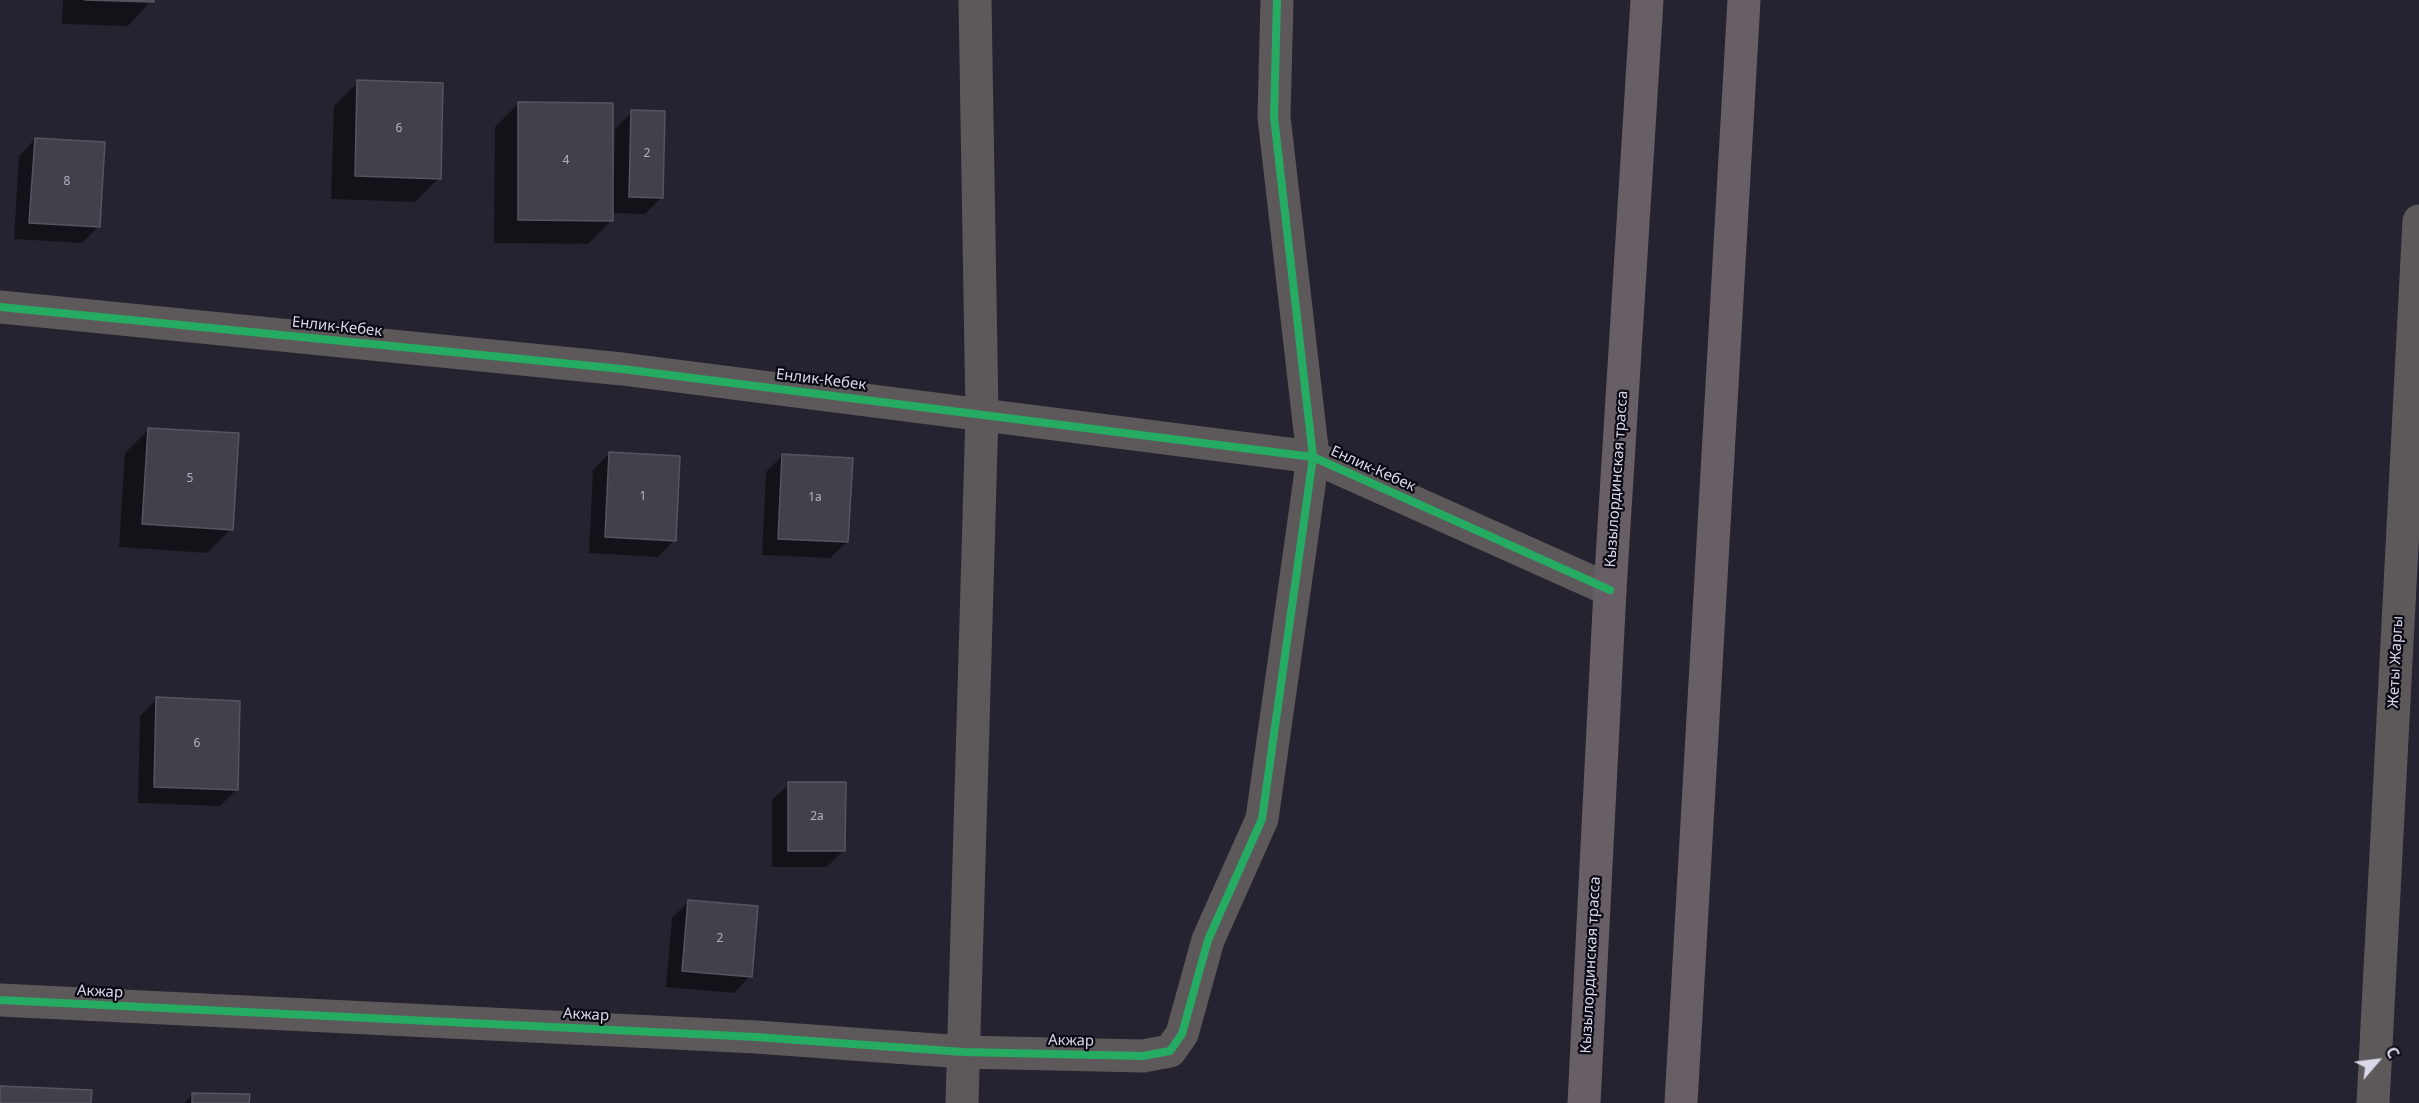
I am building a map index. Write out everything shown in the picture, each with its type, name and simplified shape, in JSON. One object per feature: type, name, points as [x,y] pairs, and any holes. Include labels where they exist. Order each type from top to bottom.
[{"type":"highway","name":"Кызылординская трасса","points":[[1584,1103],[1610,590],[1647,0]]},
{"type":"highway","points":[[1681,1103],[1744,0]]},
{"type":"street","points":[[962,1103],[982,414],[975,0]]},
{"type":"street","points":[[1277,0],[1274,117],[1313,457]]},
{"type":"street","name":"Жеты Жаргы","points":[[2373,1103],[2419,221]]},
{"type":"street","name":"Енлик-Кебек","points":[[0,307],[622,369],[1313,457],[1610,590]]},
{"type":"street","name":"Акжар","points":[[0,1000],[756,1037],[963,1052],[1143,1056],[1170,1051],[1182,1034],[1208,940],[1262,819],[1313,457]]},
{"type":"building","points":[[85,0],[154,0],[154,2]]},
{"type":"building","points":[[357,80],[443,83],[441,179],[355,176]]},
{"type":"building","points":[[518,102],[613,103],[613,221],[518,220]]},
{"type":"building","points":[[631,110],[665,111],[663,198],[629,197]]},
{"type":"building","points":[[35,138],[105,142],[100,227],[29,223]]},
{"type":"building","points":[[148,428],[239,433],[233,530],[142,524]]},
{"type":"building","points":[[609,452],[680,456],[676,541],[605,537]]},
{"type":"building","points":[[782,454],[853,458],[848,542],[778,539]]},
{"type":"building","points":[[156,697],[240,701],[238,790],[154,787]]},
{"type":"building","points":[[788,782],[846,782],[845,851],[788,851]]},
{"type":"building","points":[[688,900],[758,906],[752,977],[682,971]]},
{"type":"building","points":[[0,1086],[92,1090],[91,1103],[0,1103]]},
{"type":"building","points":[[192,1093],[250,1094],[249,1103],[192,1103]]},
{"type":"cycle path","points":[[0,1000],[756,1037],[963,1052],[1143,1056],[1170,1051],[1182,1034],[1208,940],[1262,819],[1313,457],[1274,117],[1277,0]]},
{"type":"cycle path","points":[[0,307],[622,369],[1313,457],[1610,590]]}]
